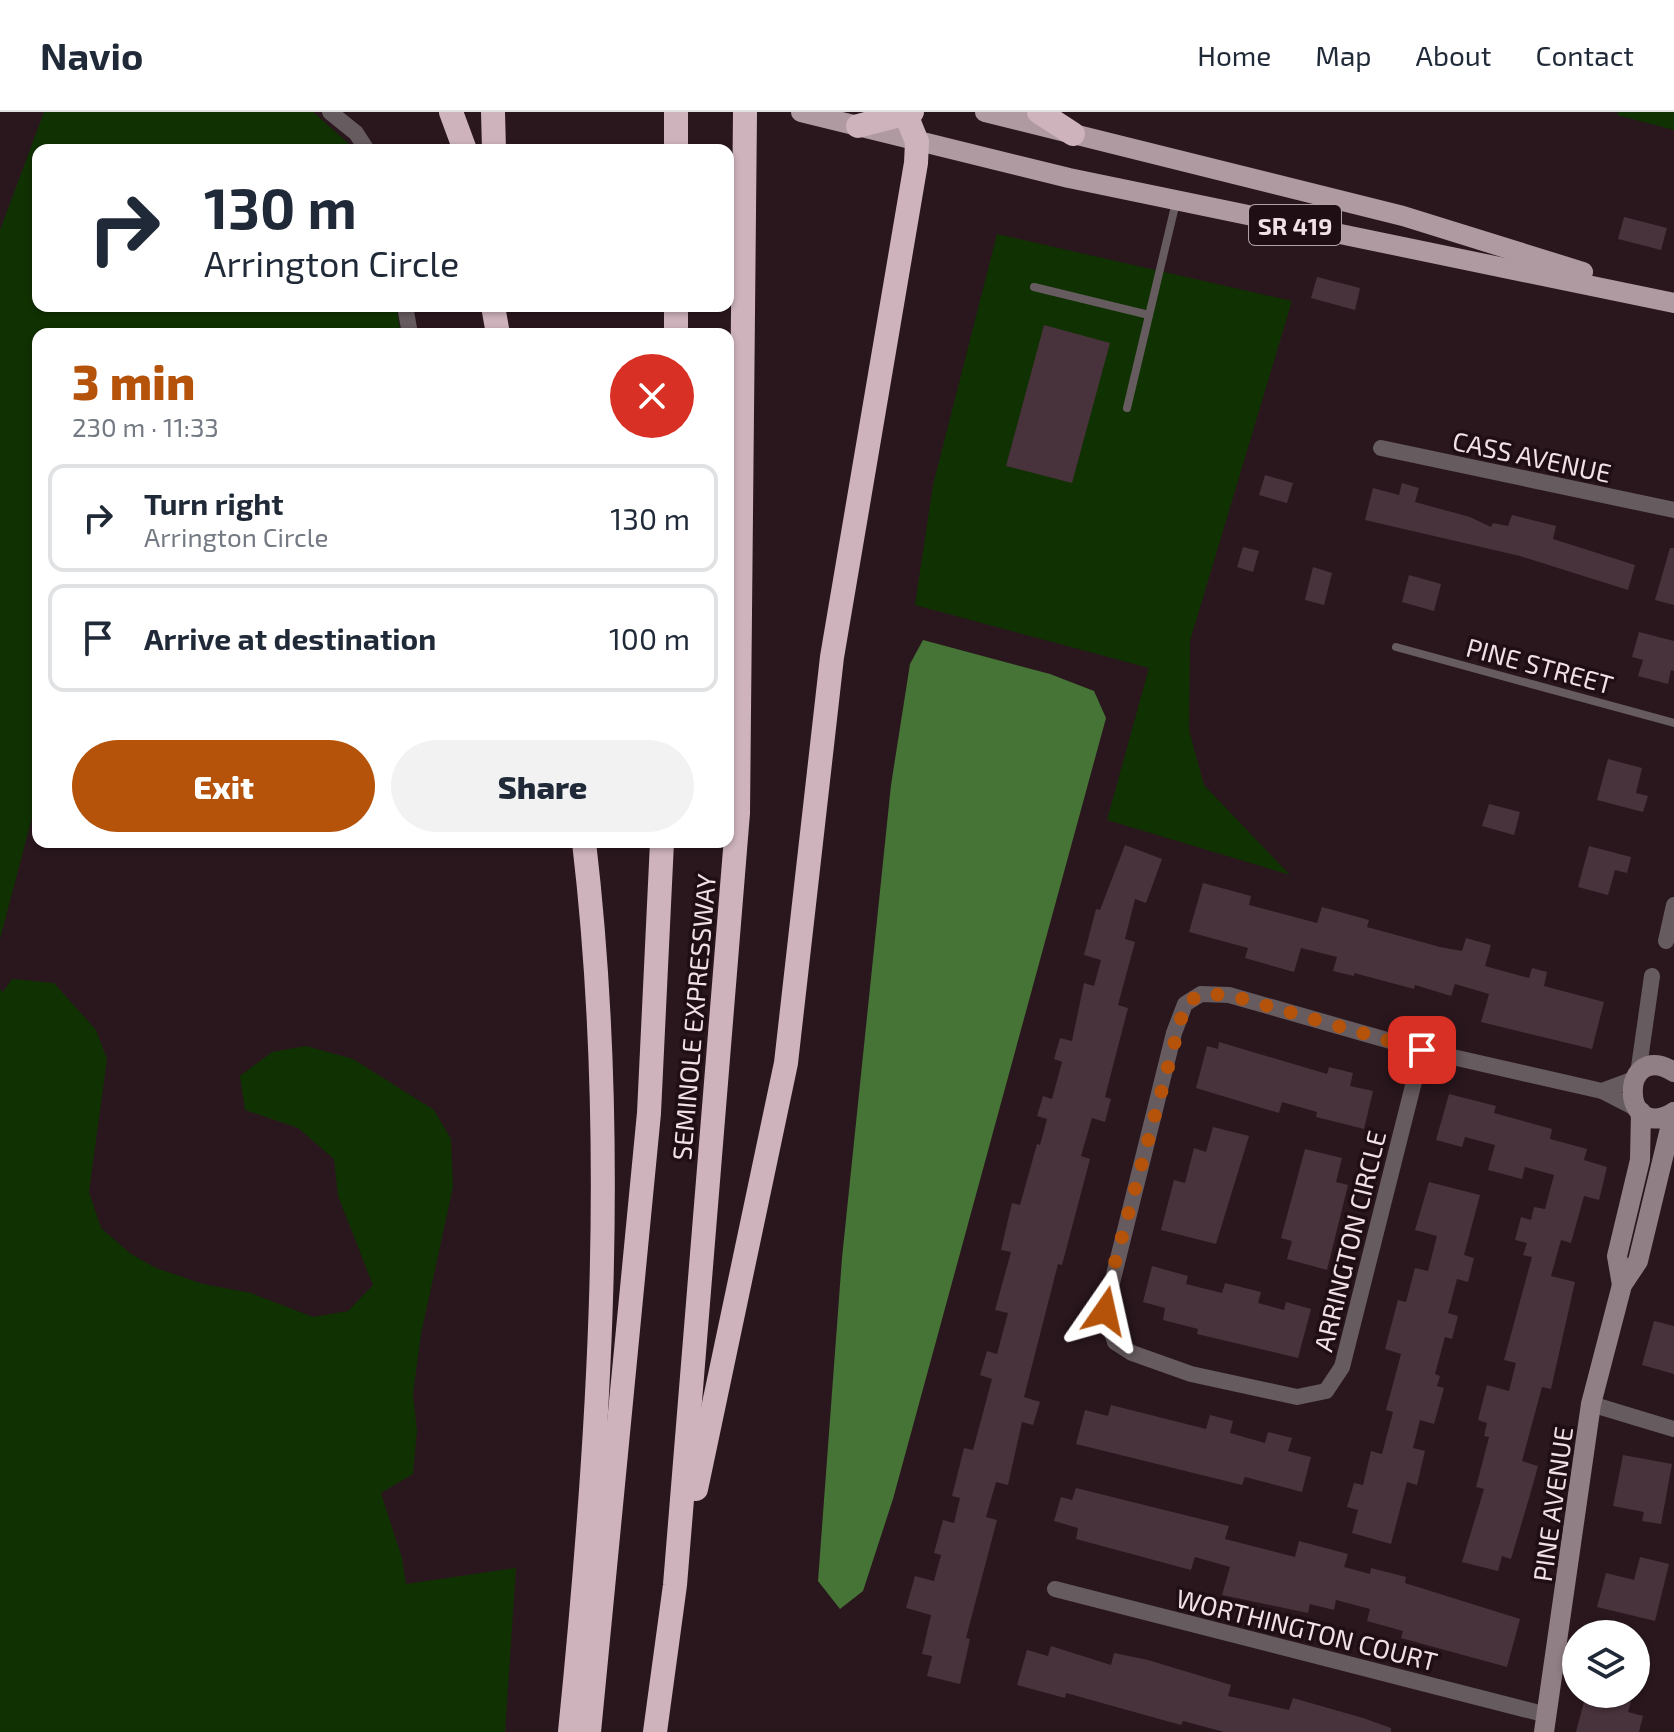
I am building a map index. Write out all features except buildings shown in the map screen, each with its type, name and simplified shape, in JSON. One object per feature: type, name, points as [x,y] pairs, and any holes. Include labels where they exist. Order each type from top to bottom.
[{"type":"highway","points":[[451,112],[463,144]]},
{"type":"highway","points":[[493,112],[494,144]]},
{"type":"highway","name":"SEMINOLE EXPRESSWAY","points":[[655,1732],[675,1585],[738,813],[745,112]]},
{"type":"highway","points":[[1039,112],[1073,134]]},
{"type":"highway","points":[[675,1585],[786,1063],[832,657],[916,163],[917,142],[908,113],[858,126]]},
{"type":"highway","points":[[676,117],[676,144]]},
{"type":"highway","points":[[570,1732],[593,1472],[604,1253],[602,1063],[584,848]]},
{"type":"highway","name":"SEMINOLE EXPRESSWAY","points":[[589,1732],[649,1113],[662,848]]},
{"type":"main road","name":"SR 419","points":[[801,112],[917,142],[1176,201],[1674,302]]},
{"type":"main road","name":"SR 419","points":[[985,112],[1403,216],[1674,302]]},
{"type":"street","points":[[330,112],[356,133],[363,144]]},
{"type":"street","name":"CASS AVENUE","points":[[1381,448],[1674,510]]},
{"type":"street","points":[[1666,941],[1674,905]]},
{"type":"street","name":"PINE AVENUE","points":[[1652,976],[1632,1099],[1640,1111],[1656,1118],[1674,1112]]},
{"type":"street","name":"ARRINGTON CIRCLE","points":[[1422,1050],[1342,1367],[1326,1391],[1297,1397],[1191,1374],[1132,1353],[1115,1342],[1105,1311],[1109,1285],[1185,1004],[1201,994],[1229,995],[1422,1050],[1602,1091],[1640,1111]]},
{"type":"street","points":[[1602,1091],[1655,1066],[1674,1072]]},
{"type":"street","name":"PINE AVENUE","points":[[1622,1285],[1617,1256],[1640,1160],[1640,1111]]},
{"type":"street","name":"PINE AVENUE","points":[[1546,1723],[1591,1404],[1622,1285],[1638,1261],[1674,1112]]},
{"type":"street","points":[[1591,1404],[1674,1429]]},
{"type":"street","name":"WORTHINGTON COURT","points":[[1055,1589],[1546,1723]]},
{"type":"lane","points":[[1127,408],[1176,201]]},
{"type":"lane","points":[[1034,287],[1149,315]]},
{"type":"lane","name":"PINE STREET","points":[[1396,647],[1674,723]]},
{"type":"shaded area","points":[[44,112],[313,112],[349,144],[32,144]]},
{"type":"shaded area","points":[[1618,112],[1674,112],[1674,130],[1617,115]]},
{"type":"shaded area","points":[[32,144],[32,312],[397,312],[400,328],[32,328],[32,818],[0,939],[0,230]]},
{"type":"shaded area","points":[[997,234],[1292,301],[1190,641],[1189,730],[1204,785],[1290,875],[1107,820],[1149,668],[915,605],[933,485]]},
{"type":"shaded area","points":[[923,640],[1050,674],[1094,691],[1106,718],[893,1499],[863,1591],[840,1609],[818,1581],[842,1258],[891,785],[910,664]]},
{"type":"shaded area","points":[[12,979],[54,983],[96,1030],[107,1059],[89,1192],[101,1228],[131,1254],[156,1268],[203,1284],[251,1293],[313,1317],[348,1311],[373,1285],[338,1196],[334,1159],[298,1128],[245,1110],[240,1076],[272,1052],[306,1046],[353,1059],[434,1110],[451,1139],[453,1187],[421,1334],[413,1394],[417,1431],[413,1474],[381,1493],[402,1558],[406,1584],[516,1568],[505,1732],[0,1732],[0,989],[3,992]]},
{"type":"route","points":[[1105,1311],[1174,1033],[1185,1004],[1201,994],[1229,995],[1422,1050]]}]
